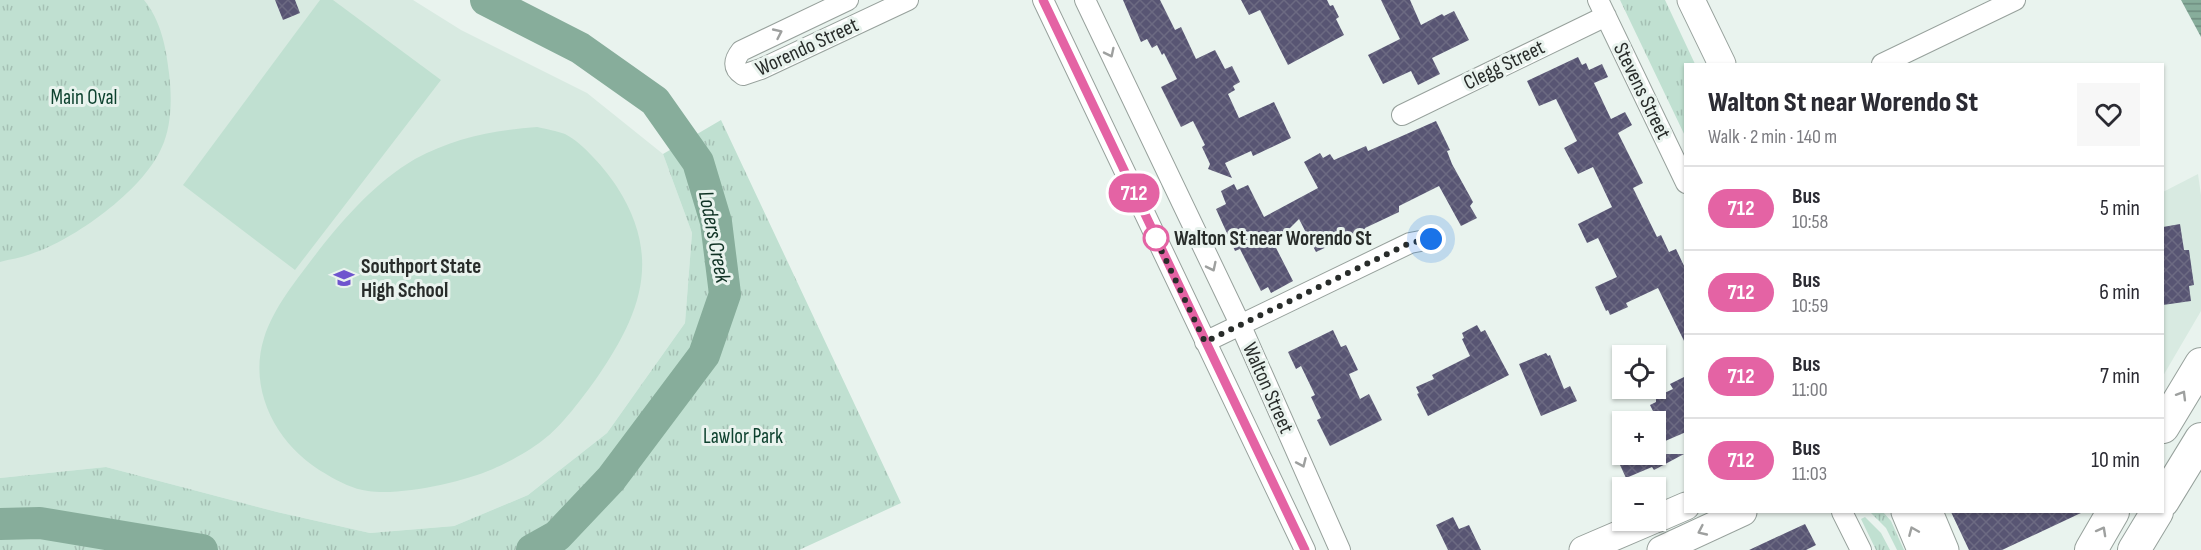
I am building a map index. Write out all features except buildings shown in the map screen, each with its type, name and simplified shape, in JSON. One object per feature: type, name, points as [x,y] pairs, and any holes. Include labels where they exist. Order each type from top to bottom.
[{"type":"highway","points":[[2164,425],[2201,363]]},
{"type":"highway","points":[[2164,499],[2201,439]]},
{"type":"highway","points":[[2091,550],[2112,513]]},
{"type":"highway","points":[[2134,550],[2156,513]]},
{"type":"main road","points":[[1690,0],[1722,63]]},
{"type":"main road","points":[[1666,515],[1684,507]]},
{"type":"main road","points":[[1660,550],[1741,513]]},
{"type":"main road","points":[[1905,513],[1921,550]]},
{"type":"main road","points":[[1929,513],[1944,550]]},
{"type":"main road","points":[[1583,550],[1628,531]]},
{"type":"street","name":"Worendo Street","points":[[848,0],[741,51],[734,66],[743,75],[761,69],[908,0]]},
{"type":"street","name":"Walton Street","points":[[1042,0],[1305,550]]},
{"type":"street","name":"Walton Street","points":[[1085,0],[1240,324],[1340,550]]},
{"type":"street","points":[[1884,63],[2015,0]]},
{"type":"street","name":"Clegg Street","points":[[1402,115],[1602,8]]},
{"type":"street","name":"Stevens Street","points":[[1602,8],[1681,157],[1684,173]]},
{"type":"street","points":[[1205,342],[1410,243],[1431,239]]},
{"type":"street","points":[[1842,513],[1861,550]]},
{"type":"shaded area","name":"Southport State High School","points":[[0,0],[413,0],[461,30],[587,93],[663,154],[692,233],[685,323],[607,433],[528,495],[454,526],[370,533],[277,512],[106,467],[0,478]]},
{"type":"shaded area","points":[[2181,0],[2201,0],[2201,37]]},
{"type":"shaded area","points":[[2198,174],[2201,195],[2201,311],[2164,374],[2164,191]]},
{"type":"green space","name":"Main Oval","points":[[0,0],[144,0],[159,25],[169,73],[171,102],[169,122],[161,149],[152,165],[123,197],[67,238],[23,257],[0,262]]},
{"type":"green space","points":[[320,0],[333,0],[441,80],[295,270],[183,185]]},
{"type":"green space","points":[[1620,0],[1665,0],[1695,63],[1684,63],[1684,134]]},
{"type":"green space","name":"Lawlor Park","points":[[721,120],[901,503],[799,550],[0,550],[0,478],[106,467],[277,512],[370,533],[454,526],[528,495],[607,433],[685,323],[692,233],[663,154]]},
{"type":"green space","points":[[537,127],[565,134],[579,144],[607,173],[631,213],[639,238],[642,263],[640,286],[634,309],[611,355],[578,403],[550,434],[512,460],[493,469],[432,487],[382,492],[357,489],[326,474],[309,463],[281,434],[264,398],[260,378],[260,358],[268,326],[281,303],[295,281],[340,224],[363,200],[401,168],[429,152],[459,140],[505,130]]},
{"type":"green space","points":[[1871,513],[1884,513],[1891,521],[1904,550],[1897,550],[1886,528]]},
{"type":"green space","points":[[1865,517],[1881,533],[1890,550],[1876,550],[1861,519]]},
{"type":"waterway","name":"Loders Creek","points":[[486,0],[580,48],[655,101],[698,162],[716,222],[725,294],[704,355],[611,479],[557,536],[532,550]]},
{"type":"waterway","name":"Loders Creek","points":[[0,524],[40,523],[202,550]]},
{"type":"bus line","name":"712","points":[[1043,0],[1305,550]]},
{"type":"place","name":"Walton St near Worendo St","points":[[1156,238]]},
{"type":"place","name":"Southport State High School","points":[[344,278]]},
{"type":"route","points":[[1156,238],[1154,235],[1205,342],[1410,243],[1431,239]]}]
